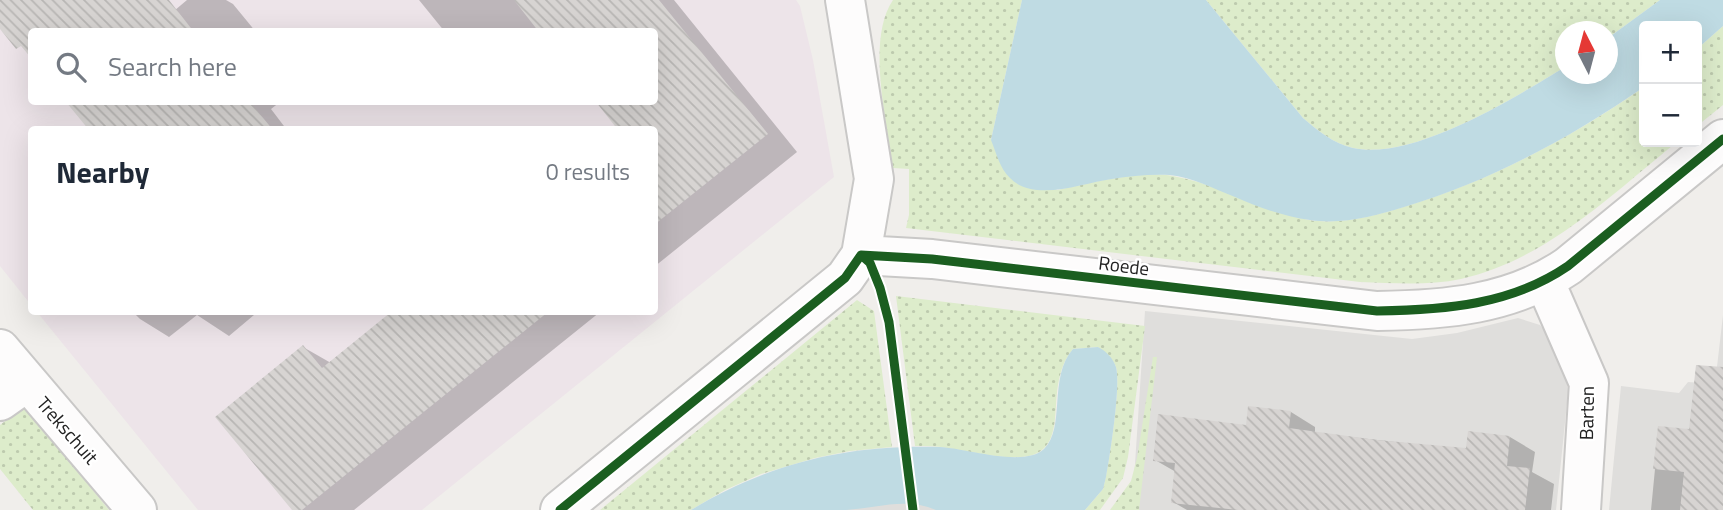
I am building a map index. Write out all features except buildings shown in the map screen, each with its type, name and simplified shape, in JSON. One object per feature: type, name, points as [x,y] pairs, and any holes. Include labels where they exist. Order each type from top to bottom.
[{"type":"street","points":[[560,510],[845,278],[861,255],[874,180],[845,0]]},
{"type":"street","name":"Roede","points":[[861,255],[932,259],[1377,311],[1468,306],[1545,282],[1723,139]]},
{"type":"street","name":"Barten","points":[[1545,282],[1589,383],[1581,510]]},
{"type":"street","name":"Trekschuit","points":[[0,349],[13,392],[137,510]]},
{"type":"shaded area","points":[[0,0],[796,0],[800,6],[813,60],[834,177],[422,510],[198,510],[39,315],[658,315],[658,126],[28,126],[28,301],[0,266]]},
{"type":"shaded area","points":[[1145,311],[1412,339],[1457,333],[1518,318],[1540,325],[1553,340],[1567,372],[1568,393],[1556,510],[1132,510]]},
{"type":"shaded area","points":[[1723,315],[1723,510],[1609,510],[1621,386],[1679,393],[1688,382],[1715,384]]},
{"type":"shaded area","points":[[826,501],[966,501],[969,510],[807,510]]},
{"type":"green space","points":[[893,0],[1022,0],[991,140],[1057,190],[1115,178],[1173,176],[1224,191],[1291,216],[1320,221],[1356,219],[1435,197],[1498,171],[1558,141],[1639,90],[1639,147],[1671,147],[1603,203],[1550,241],[1492,270],[1436,283],[1360,282],[906,228],[909,215],[909,169],[893,168],[883,105],[880,58],[885,17]]},
{"type":"green space","points":[[1206,0],[1660,0],[1618,31],[1618,21],[1555,21],[1555,73],[1491,110],[1433,136],[1377,150],[1353,148],[1320,132],[1303,118]]},
{"type":"green space","points":[[1723,26],[1723,105],[1702,122],[1702,84],[1702,45]]},
{"type":"green space","points":[[896,296],[1145,326],[1123,478],[1100,510],[1085,510],[1103,489],[1108,466],[1117,389],[1116,367],[1111,358],[1098,347],[1073,349],[1060,375],[1055,423],[1050,441],[1033,455],[1010,457],[915,446]]},
{"type":"green space","points":[[857,300],[874,311],[892,447],[815,458],[761,474],[725,490],[691,510],[600,510]]},
{"type":"green space","points":[[1153,357],[1157,357],[1139,510],[1110,510],[1131,481]]},
{"type":"green space","points":[[25,406],[109,510],[33,510],[0,469],[0,425]]},
{"type":"water","points":[[1022,0],[1206,0],[1303,118],[1339,143],[1353,148],[1377,150],[1404,145],[1462,124],[1555,73],[1555,84],[1618,84],[1618,31],[1660,0],[1723,0],[1723,26],[1702,45],[1702,21],[1639,21],[1639,90],[1588,124],[1499,171],[1436,196],[1370,216],[1346,220],[1301,219],[1272,211],[1195,181],[1170,175],[1126,177],[1059,189],[1032,189],[1010,178],[1001,165],[991,140]]},
{"type":"water","points":[[1098,347],[1109,355],[1116,367],[1116,404],[1103,489],[1085,510],[936,510],[914,504],[891,504],[846,510],[691,510],[750,480],[810,460],[841,453],[940,447],[994,456],[1023,457],[1035,454],[1044,449],[1051,440],[1065,360],[1073,349]]},
{"type":"cycle path","points":[[560,510],[845,278],[861,255],[932,259],[1377,311],[1452,307],[1477,303],[1524,289],[1568,266],[1723,139]]},
{"type":"cycle path","points":[[861,255],[870,263],[889,322],[913,510]]}]
